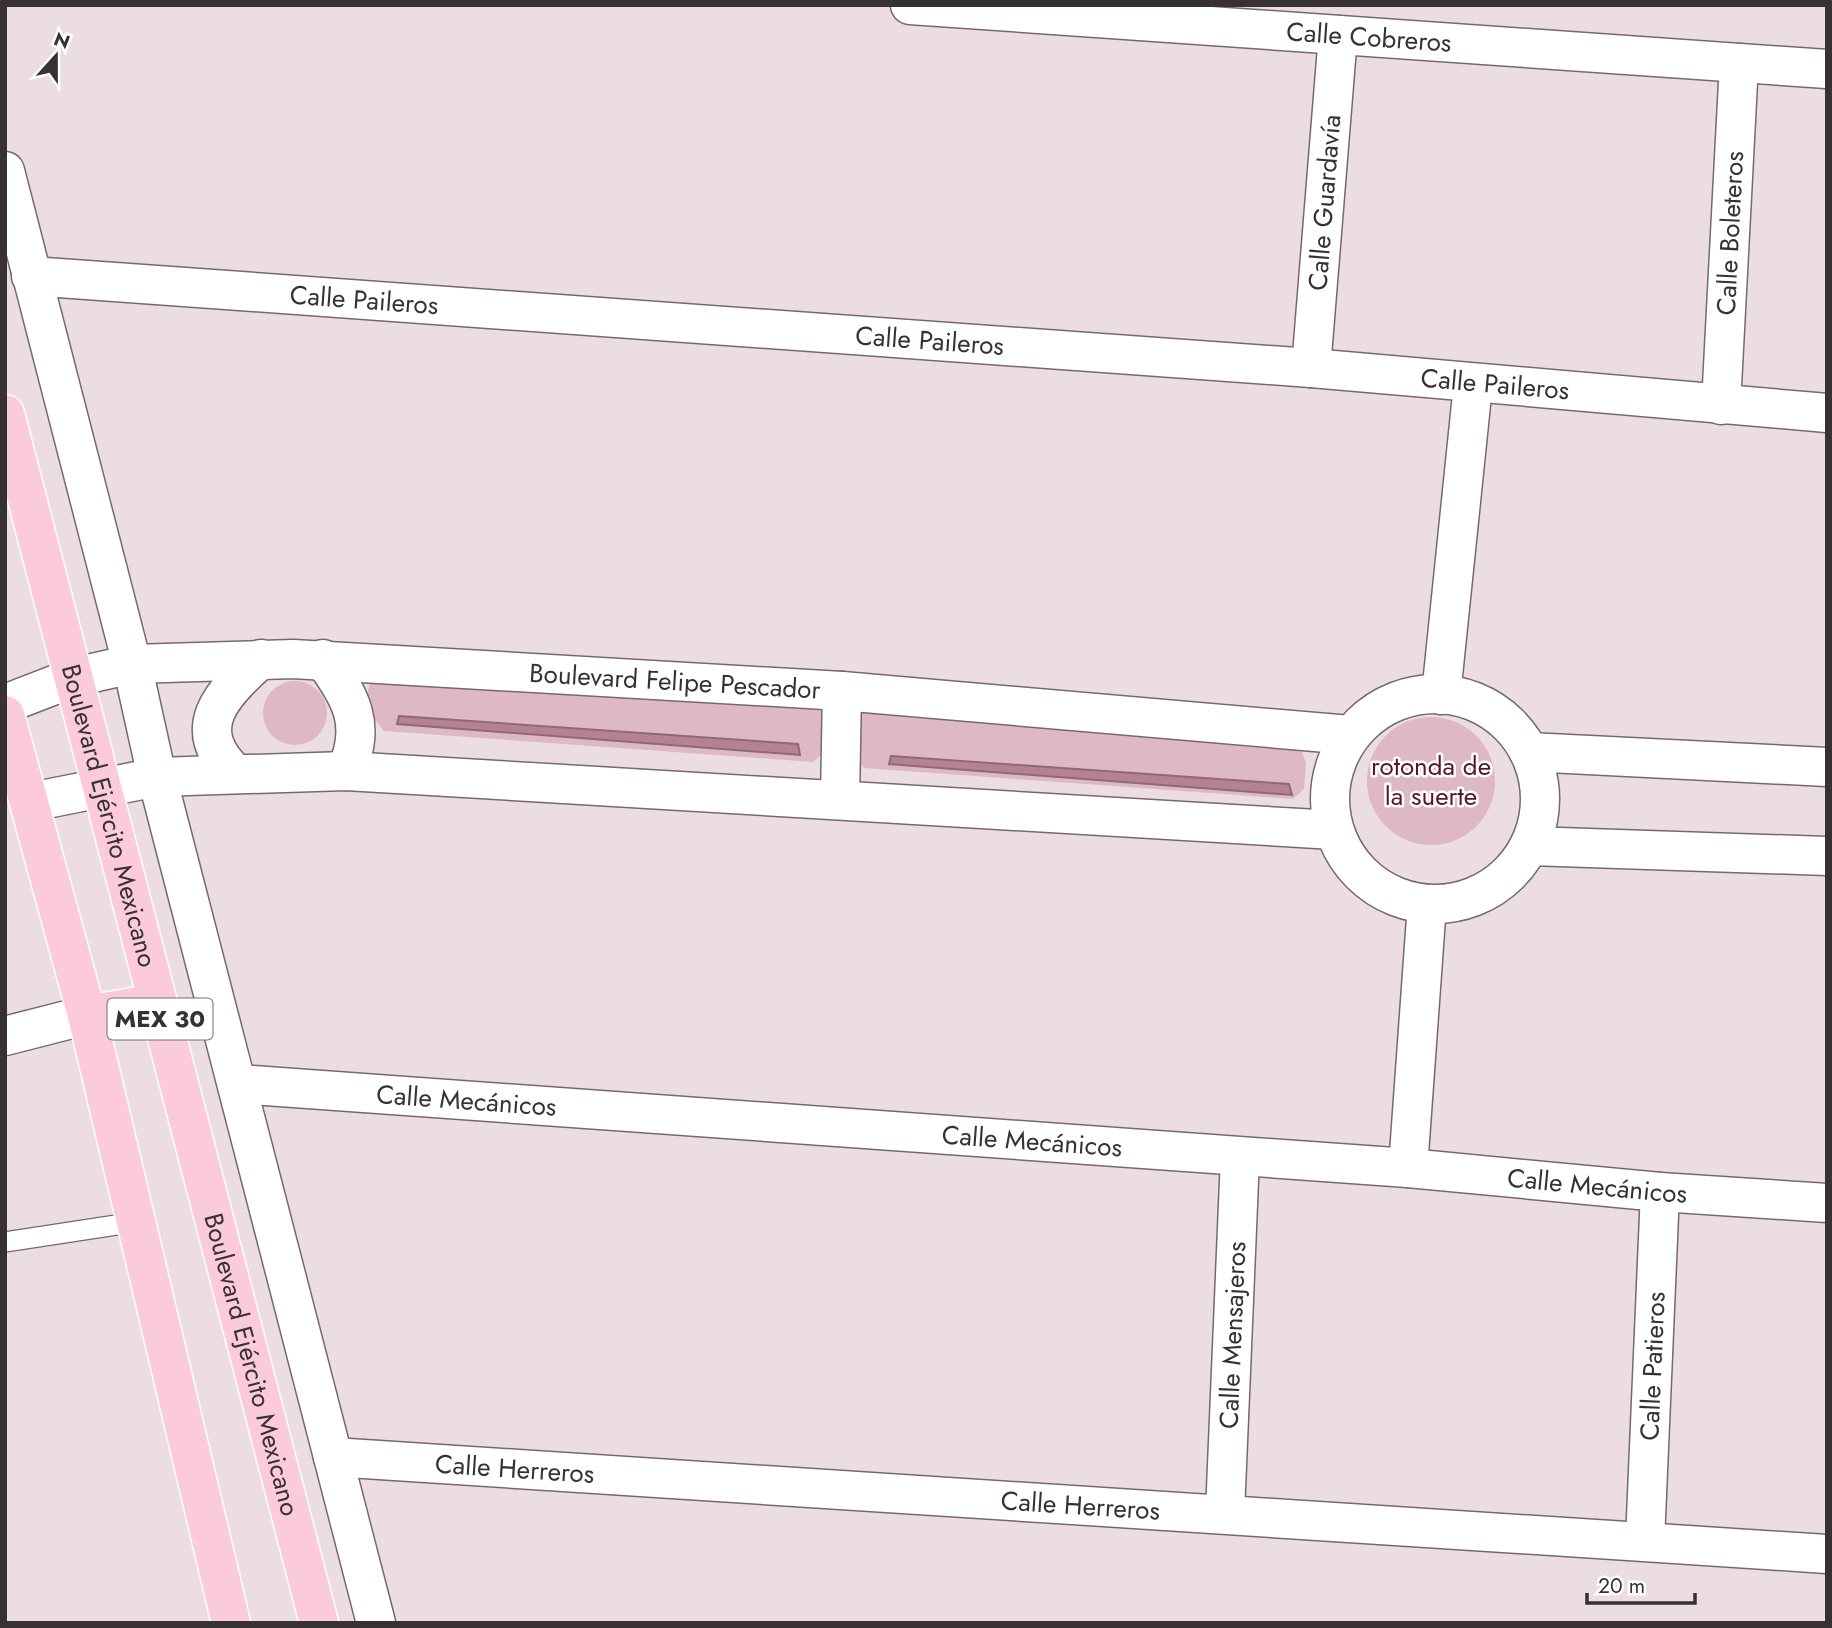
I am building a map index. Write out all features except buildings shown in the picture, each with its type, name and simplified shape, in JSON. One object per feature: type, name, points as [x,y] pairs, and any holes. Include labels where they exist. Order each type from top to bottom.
[{"type":"main road","name":"Boulevard Ejército Mexicano","points":[[5,414],[319,1623]]},
{"type":"main road","name":"MEX 30","points":[[5,715],[87,1015],[231,1623]]},
{"type":"main road","points":[[87,1015],[156,1003]]},
{"type":"street","name":"Calle Cobreros","points":[[910,5],[1827,69]]},
{"type":"street","name":"Calle Guardavía","points":[[1311,368],[1338,35]]},
{"type":"street","name":"Calle Boleteros","points":[[1721,405],[1739,63]]},
{"type":"street","points":[[5,171],[132,664],[157,777],[376,1623]]},
{"type":"street","name":"Calle Paileros","points":[[31,276],[1311,368],[1827,413]]},
{"type":"street","points":[[1441,695],[1474,384]]},
{"type":"street","points":[[236,774],[216,754],[212,736],[213,718],[220,700],[261,659]]},
{"type":"street","points":[[323,659],[344,688],[353,708],[355,746],[346,771]]},
{"type":"street","name":"Boulevard Felipe Pescador","points":[[5,704],[75,677],[132,664],[323,659],[842,691],[1350,735]]},
{"type":"street","points":[[839,799],[842,691]]},
{"type":"street","points":[[1441,695],[1468,699],[1495,713],[1518,734],[1529,752],[1539,780],[1540,801],[1538,821],[1530,846],[1510,873],[1486,892],[1458,902],[1427,904],[1396,897],[1369,881],[1348,858],[1334,830],[1330,788],[1335,767],[1350,735],[1370,716],[1396,701],[1417,696],[1441,695]]},
{"type":"street","points":[[1529,752],[1827,767]]},
{"type":"street","points":[[31,803],[157,777],[346,771],[1334,830]]},
{"type":"street","points":[[1530,846],[1827,856]]},
{"type":"street","points":[[1408,1168],[1427,904]]},
{"type":"street","points":[[5,1036],[87,1015]]},
{"type":"street","name":"Calle Mecánicos","points":[[238,1083],[1408,1168],[1660,1192],[1827,1203]]},
{"type":"street","name":"Calle Mensajeros","points":[[1225,1513],[1240,1157]]},
{"type":"street","name":"Calle Patieros","points":[[1646,1541],[1660,1192]]},
{"type":"street","name":"Calle Herreros","points":[[333,1457],[1827,1554]]},
{"type":"lane","points":[[5,1242],[136,1222]]},
{"type":"green space","points":[[371,680],[820,708],[827,726],[825,752],[813,762],[384,731],[369,707]]},
{"type":"green space","points":[[289,681],[301,681],[318,690],[325,701],[325,725],[318,736],[301,745],[289,745],[277,740],[268,731],[263,719],[263,707],[268,695],[277,686]]},
{"type":"green space","points":[[868,705],[1300,746],[1306,763],[1304,789],[1293,799],[864,768],[850,753],[851,717]]},
{"type":"green space","name":"rotonda de la suerte","points":[[1431,717],[1456,722],[1476,736],[1490,756],[1495,781],[1490,806],[1476,826],[1456,840],[1431,845],[1406,840],[1386,826],[1372,806],[1367,781],[1372,756],[1386,736],[1406,722]]},
{"type":"shaded area","points":[[399,716],[798,744],[800,755],[397,724]]},
{"type":"shaded area","points":[[891,756],[1289,784],[1292,795],[889,764]]}]
